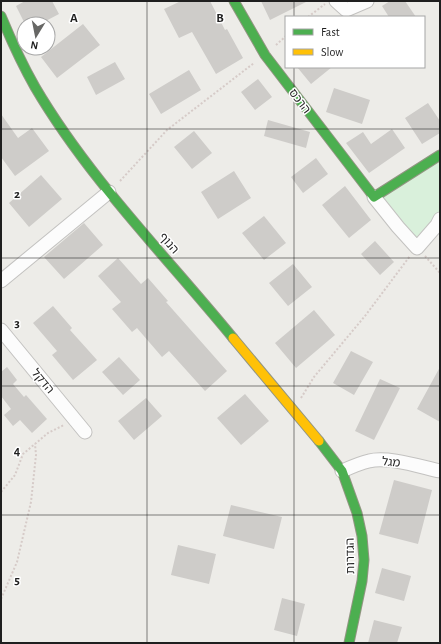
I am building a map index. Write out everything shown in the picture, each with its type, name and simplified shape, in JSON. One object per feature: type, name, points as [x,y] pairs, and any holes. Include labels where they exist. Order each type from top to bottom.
[{"type":"street","name":"הרכס","points":[[234,1],[265,55],[374,197],[417,248]]},
{"type":"street","points":[[336,1],[346,10],[367,1]]},
{"type":"street","name":"הנוף","points":[[1,16],[8,34],[30,78],[62,127],[110,192],[313,432],[342,471]]},
{"type":"street","points":[[374,197],[440,155]]},
{"type":"street","points":[[1,281],[110,192]]},
{"type":"street","points":[[417,248],[437,225],[440,219]]},
{"type":"street","name":"הדקל","points":[[1,330],[85,432]]},
{"type":"street","name":"מגל","points":[[342,471],[369,460],[401,462],[440,471]]},
{"type":"street","name":"הגדרות","points":[[342,471],[357,513],[362,536],[364,560],[360,594],[349,643]]},
{"type":"path","points":[[309,16],[329,1]]},
{"type":"path","points":[[110,192],[167,130],[265,55]]},
{"type":"path","points":[[293,410],[314,377],[365,316],[417,248],[440,273]]},
{"type":"path","points":[[1,492],[15,475],[23,454],[48,433],[63,426],[71,415]]},
{"type":"path","points":[[1,599],[17,562],[31,502],[36,455],[35,444]]},
{"type":"green space","points":[[440,155],[440,219],[417,248],[374,197]]},
{"type":"building","points":[[25,1],[52,1],[59,14],[55,16],[21,16],[16,6]]},
{"type":"building","points":[[181,1],[210,1],[225,30],[227,29],[243,58],[216,74],[192,32],[179,38],[164,9]]},
{"type":"building","points":[[261,1],[308,1],[270,20]]},
{"type":"building","points":[[390,1],[405,1],[415,16],[388,16],[382,6]]},
{"type":"building","points":[[83,24],[100,45],[57,78],[41,57],[56,56],[56,45]]},
{"type":"building","points":[[115,62],[125,79],[96,95],[87,77]]},
{"type":"building","points":[[298,68],[331,68],[311,84]]},
{"type":"building","points":[[189,70],[201,90],[161,114],[149,94]]},
{"type":"building","points":[[258,79],[272,97],[255,110],[241,92]]},
{"type":"building","points":[[334,88],[370,100],[362,124],[326,112]]},
{"type":"building","points":[[428,103],[440,121],[440,133],[422,144],[405,118]]},
{"type":"building","points":[[1,114],[18,138],[32,128],[49,151],[15,176],[1,157]]},
{"type":"building","points":[[268,120],[310,132],[306,148],[264,136]]},
{"type":"building","points":[[392,129],[405,148],[369,173],[346,143],[363,132],[371,144]]},
{"type":"building","points":[[194,131],[212,153],[192,169],[174,147]]},
{"type":"building","points":[[316,158],[328,174],[303,193],[291,177]]},
{"type":"building","points":[[234,171],[251,198],[218,219],[201,192]]},
{"type":"building","points":[[41,175],[62,199],[29,227],[9,203]]},
{"type":"building","points":[[345,186],[371,220],[349,238],[322,205]]},
{"type":"building","points":[[264,216],[286,243],[264,260],[242,233]]},
{"type":"building","points":[[84,223],[103,245],[64,279],[44,257]]},
{"type":"building","points":[[375,241],[394,262],[380,275],[361,254]]},
{"type":"building","points":[[118,258],[141,284],[148,278],[168,301],[166,302],[227,371],[205,391],[169,351],[162,357],[137,328],[132,332],[112,309],[121,302],[98,276]]},
{"type":"building","points":[[293,264],[312,287],[288,306],[269,283]]},
{"type":"building","points":[[53,306],[72,328],[70,330],[97,360],[73,380],[52,355],[57,351],[33,323]]},
{"type":"building","points":[[314,310],[335,335],[296,368],[275,343]]},
{"type":"building","points":[[351,351],[373,362],[354,395],[333,383]]},
{"type":"building","points":[[119,357],[140,380],[123,395],[102,372]]},
{"type":"building","points":[[7,367],[17,380],[13,384],[24,397],[26,395],[47,419],[32,433],[20,420],[13,426],[4,415],[11,409],[1,396],[1,372]]},
{"type":"building","points":[[440,367],[440,422],[417,409]]},
{"type":"building","points":[[380,379],[400,388],[374,440],[355,431]]},
{"type":"building","points":[[245,394],[269,421],[241,445],[217,418]]},
{"type":"building","points":[[146,398],[162,416],[134,440],[118,421]]},
{"type":"building","points":[[394,480],[432,490],[418,544],[379,534]]},
{"type":"building","points":[[231,505],[282,517],[274,549],[223,536]]},
{"type":"building","points":[[178,545],[216,554],[209,584],[171,575]]},
{"type":"building","points":[[382,568],[411,576],[404,601],[375,593]]},
{"type":"building","points":[[282,598],[305,604],[297,636],[274,630]]},
{"type":"building","points":[[374,620],[402,627],[397,643],[368,643]]},
{"type":"traffic: fast","points":[[234,1],[265,55],[374,197],[440,155]]},
{"type":"traffic: fast","points":[[1,16],[35,87],[79,154],[129,216],[233,338]]},
{"type":"traffic: fast","points":[[319,441],[342,471],[357,513],[362,536],[364,560],[362,581],[349,643]]},
{"type":"traffic: slow","points":[[233,338],[319,441]]}]
